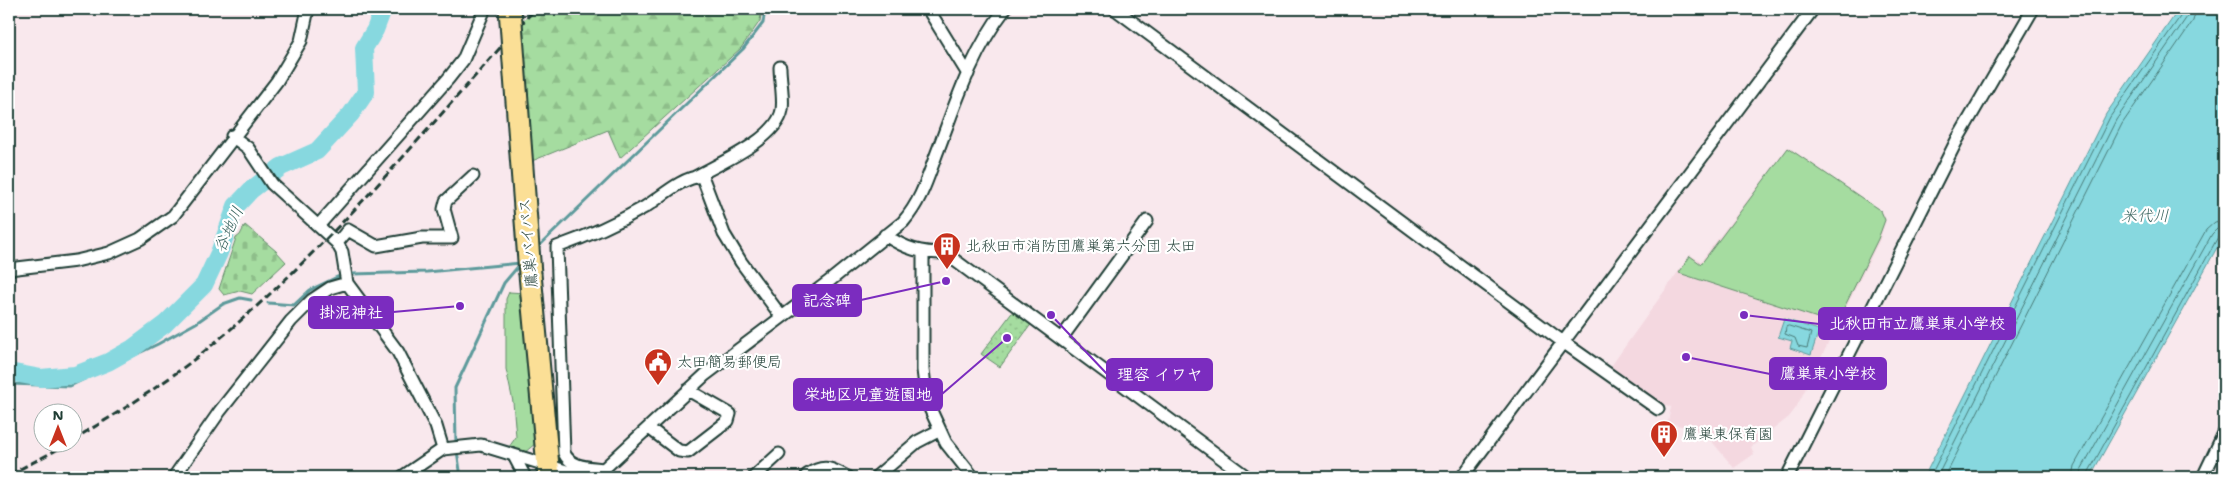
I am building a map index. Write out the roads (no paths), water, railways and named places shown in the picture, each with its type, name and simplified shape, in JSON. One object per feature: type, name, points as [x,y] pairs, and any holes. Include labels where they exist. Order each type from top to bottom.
[{"type":"highway","name":"鷹巣バイパス","points":[[510,9],[530,274],[549,472]]},
{"type":"street","points":[[9,269],[76,261],[109,253],[140,239],[173,216],[232,136],[277,81],[301,41],[308,9]]},
{"type":"street","points":[[928,9],[968,74]]},
{"type":"street","points":[[780,67],[782,110],[777,121],[762,138],[691,178],[645,207],[595,233],[557,247],[564,454],[567,460],[576,465],[600,473],[705,375],[826,284],[903,222],[913,210],[920,196],[968,74],[994,23],[1005,9]]},
{"type":"street","points":[[1115,9],[1563,342],[1658,409]]},
{"type":"street","points":[[1462,477],[1813,9]]},
{"type":"street","points":[[1787,477],[1957,140],[2033,9]]},
{"type":"street","points":[[318,226],[430,102],[453,73],[463,60],[483,13]]},
{"type":"street","points":[[232,136],[248,148],[272,184],[337,243],[342,252],[346,282],[398,352],[436,426],[443,449]]},
{"type":"street","points":[[337,243],[348,230],[376,246],[422,238],[452,238],[444,209],[446,201],[473,176]]},
{"type":"street","points":[[695,177],[702,176],[724,234],[741,262],[782,316]]},
{"type":"street","points":[[1061,339],[1147,221]]},
{"type":"street","points":[[885,235],[900,245],[923,253],[945,253],[1247,477]]},
{"type":"street","points":[[923,253],[923,370],[927,402],[946,443],[972,477]]},
{"type":"street","points":[[174,477],[231,397],[291,321],[312,300],[330,288],[346,282]]},
{"type":"street","points":[[649,428],[679,450],[688,452],[728,421],[730,414],[688,390]]},
{"type":"street","points":[[876,477],[917,442],[940,430]]},
{"type":"street","points":[[2202,477],[2224,432]]},
{"type":"street","points":[[402,477],[443,449],[481,445],[514,456],[549,472],[586,477]]},
{"type":"street","points":[[754,477],[779,454]]},
{"type":"street","points":[[514,456],[526,477]]},
{"type":"street","points":[[807,475],[817,468],[823,468],[835,470],[848,477]]},
{"type":"water","name":"米代川","points":[[2179,9],[2224,9],[2224,235],[2090,477],[1924,477],[2106,114]]},
{"type":"water","points":[[1784,319],[1819,330],[1811,355],[1790,348],[1792,341],[1778,337]]},
{"type":"waterway","name":"谷地川","points":[[9,372],[41,378],[75,375],[108,362],[133,348],[165,324],[204,285],[219,253],[236,206],[251,190],[281,167],[317,151],[351,114],[366,92],[364,48],[375,30],[383,9]]},
{"type":"waterway","points":[[536,249],[743,49],[763,23],[765,9]]},
{"type":"waterway","points":[[268,303],[294,305],[310,290],[337,277],[352,274],[427,272],[521,263]]},
{"type":"waterway","points":[[456,445],[455,388],[504,283],[521,263]]},
{"type":"waterway","points":[[9,384],[70,386],[158,344],[196,323],[223,304],[240,298],[251,300]]},
{"type":"waterway","points":[[457,451],[461,477]]},
{"type":"railway","points":[[82,434],[186,366],[247,315],[291,274],[375,188],[535,9]]},
{"type":"railway","points":[[9,475],[49,454]]},
{"type":"place","name":"北秋田市消防団鷹巣第六分団 太田","points":[[947,270]]},
{"type":"place","name":"記念碑","points":[[946,281]]},
{"type":"place","name":"掛泥神社","points":[[460,306]]},
{"type":"place","name":"理容 イワヤ","points":[[1051,315]]},
{"type":"place","name":"北秋田市立鷹巣東小学校","points":[[1744,315]]},
{"type":"place","name":"栄地区児童遊園地","points":[[1007,338]]},
{"type":"place","name":"鷹巣東小学校","points":[[1686,357]]},
{"type":"place","name":"太田簡易郵便局","points":[[658,386]]},
{"type":"place","name":"鷹巣東保育園","points":[[1664,458]]}]
